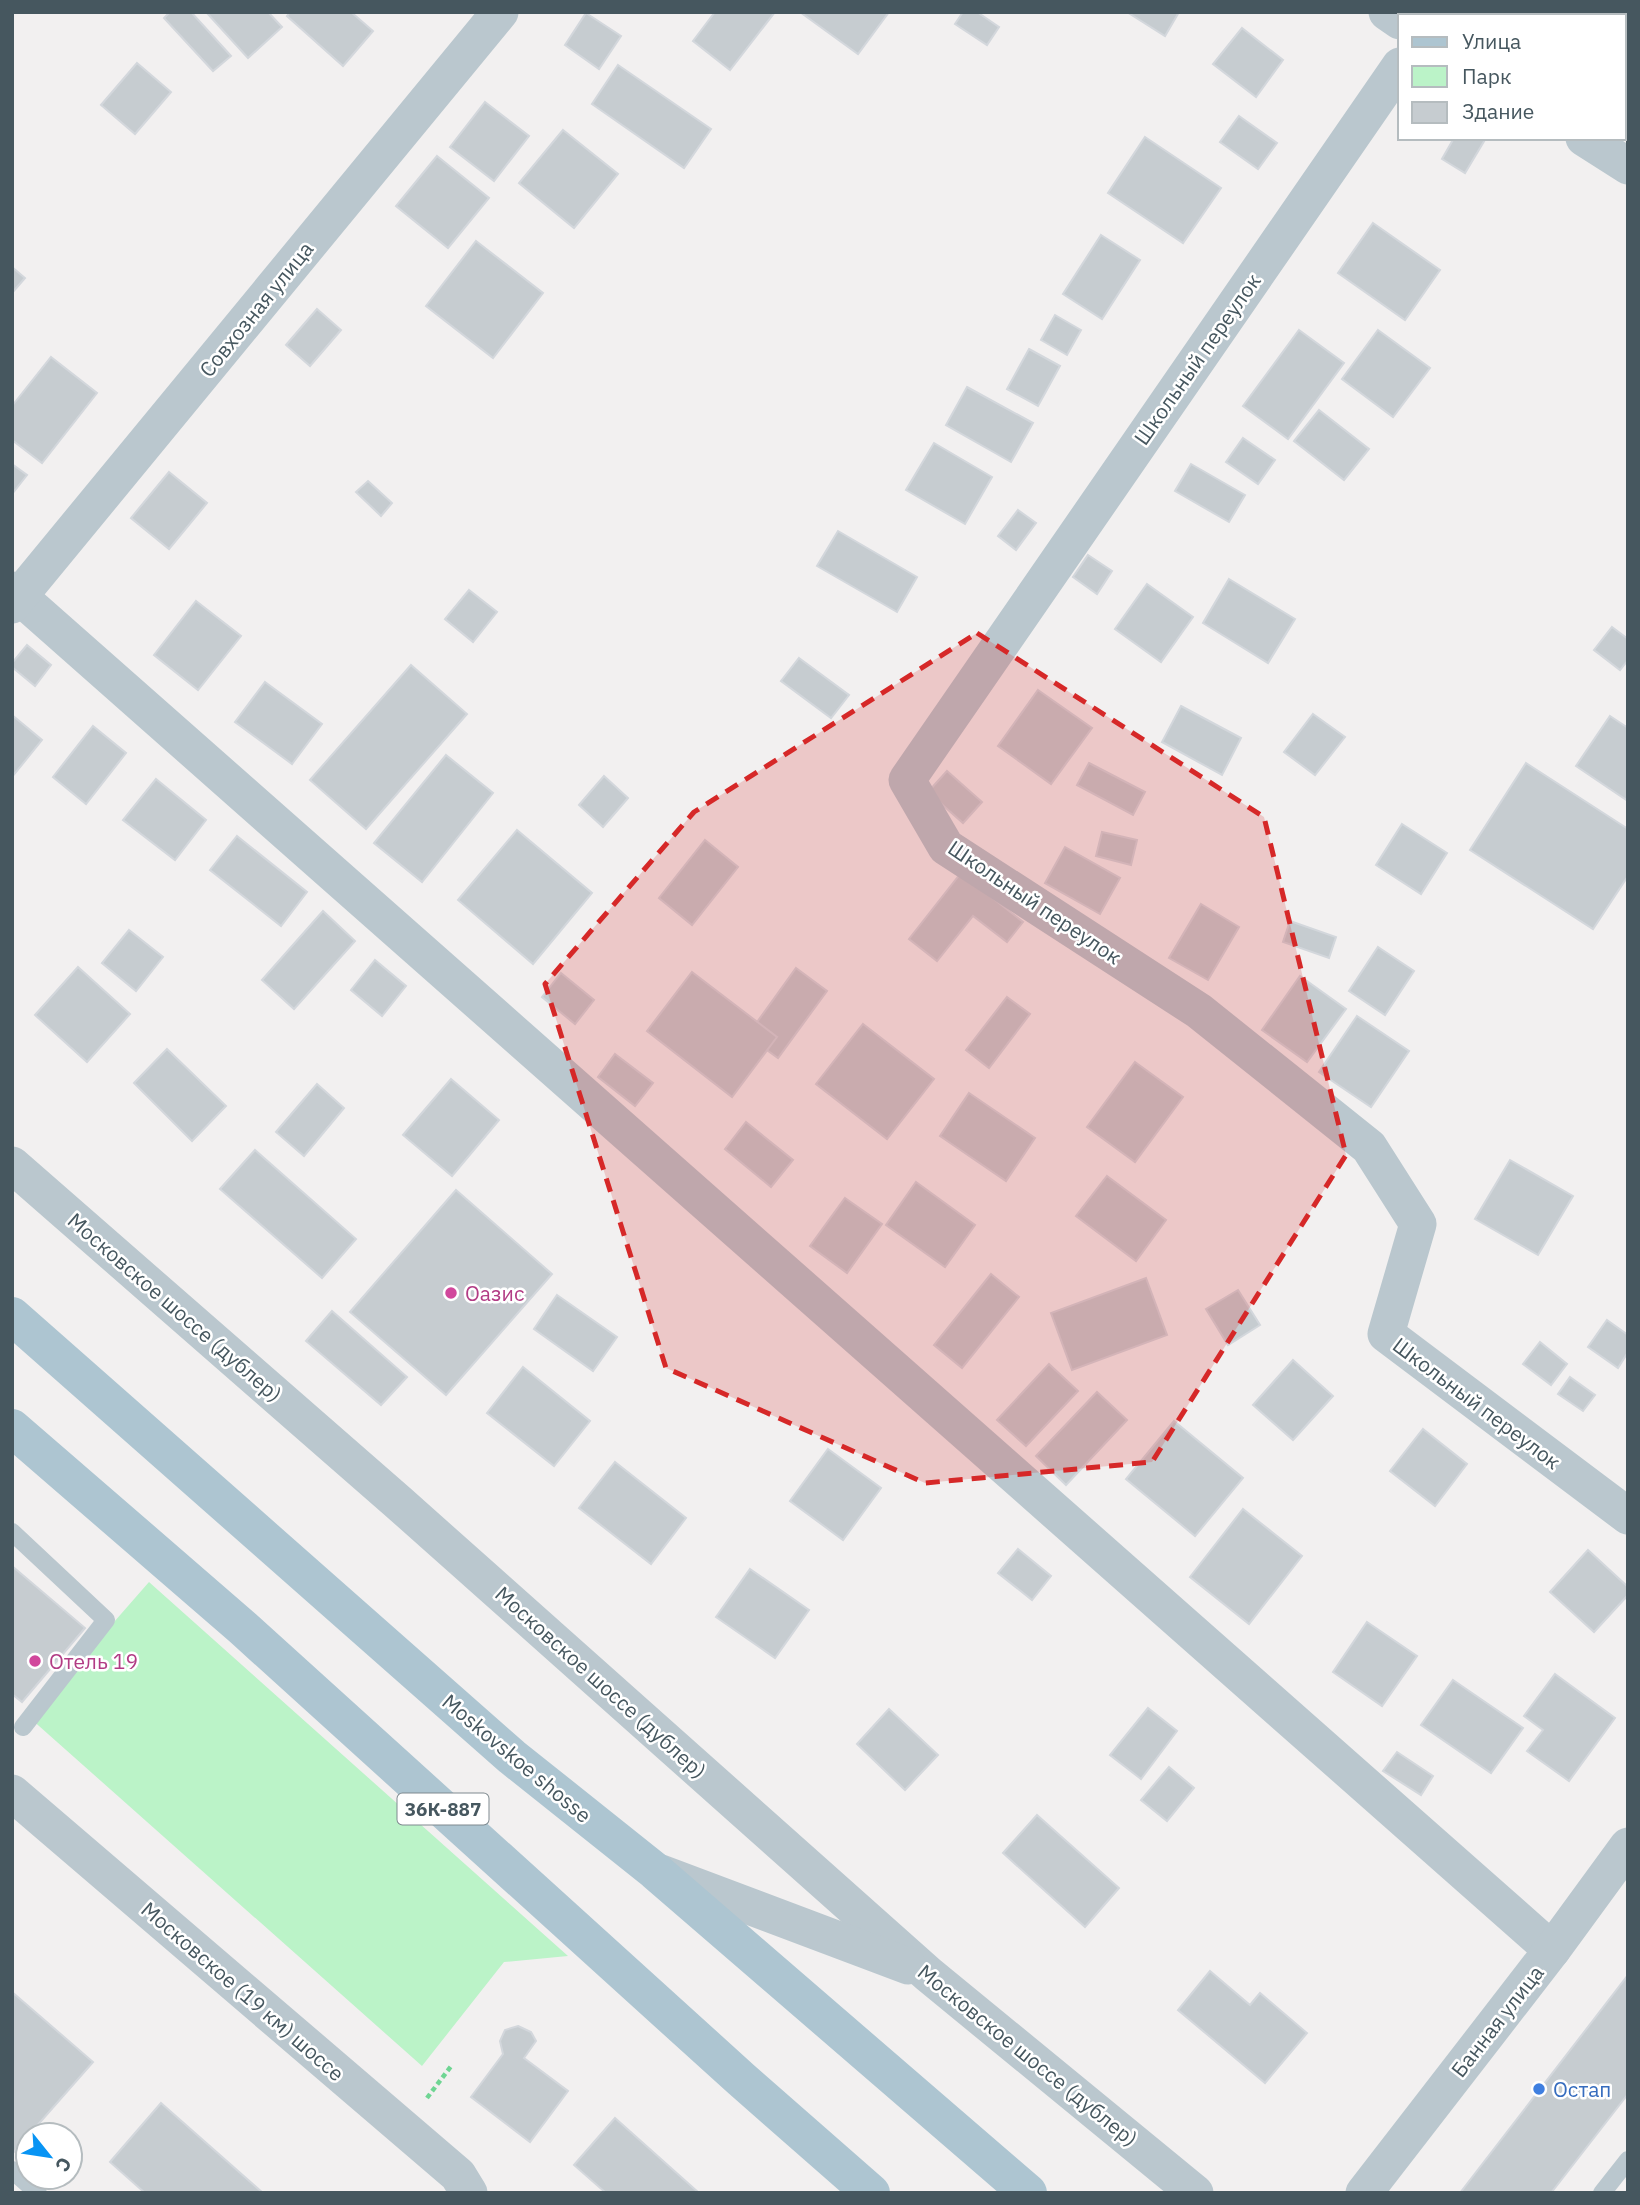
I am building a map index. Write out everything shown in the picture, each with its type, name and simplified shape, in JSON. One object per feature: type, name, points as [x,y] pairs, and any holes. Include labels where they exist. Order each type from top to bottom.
[{"type":"main road","name":"Moskovskoe shosse","points":[[12,1316],[512,1757],[655,1871],[1028,2193]]},
{"type":"main road","name":"36К-887","points":[[12,1428],[243,1629],[871,2193]]},
{"type":"street","name":"Совхозная улица","points":[[15,597],[500,12]]},
{"type":"street","name":"Школьный переулок","points":[[1398,69],[907,780],[946,847],[1199,1011],[1369,1147],[1418,1224],[1387,1334],[1628,1516]]},
{"type":"street","points":[[1587,140],[1628,166]]},
{"type":"street","points":[[15,597],[1552,1950]]},
{"type":"street","name":"Московское шоссе (дублер)","points":[[12,1165],[410,1512],[928,1974],[1195,2193]]},
{"type":"street","name":"Московское (19 км) шоссе","points":[[12,1793],[458,2175],[469,2193]]},
{"type":"street","name":"Банная улица","points":[[1364,2193],[1552,1950],[1628,1846]]},
{"type":"street","points":[[655,1871],[928,1974]]},
{"type":"lane","points":[[12,1532],[107,1620],[23,1727]]},
{"type":"lane","points":[[1602,2193],[1628,2160]]},
{"type":"lane","points":[[12,2170],[38,2193]]},
{"type":"highlighted area","points":[[977,633],[1264,817],[1346,1155],[1152,1462],[925,1483],[666,1368],[545,984],[694,812]]},
{"type":"green space","points":[[149,1582],[568,1956],[504,1962],[422,2066],[30,1718]]},
{"type":"building","points":[[170,12],[191,12],[231,56],[213,71],[164,18]]},
{"type":"building","points":[[206,12],[268,12],[282,27],[248,58]]},
{"type":"building","points":[[290,12],[351,12],[373,31],[343,66],[287,16]]},
{"type":"building","points":[[715,12],[775,12],[730,70],[693,41]]},
{"type":"building","points":[[800,12],[889,12],[858,54]]},
{"type":"building","points":[[963,12],[977,12],[999,27],[987,45],[955,24]]},
{"type":"building","points":[[1127,12],[1179,12],[1165,36]]},
{"type":"building","points":[[1506,12],[1587,12],[1586,14],[1505,14]]},
{"type":"building","points":[[586,13],[621,36],[599,69],[565,45]]},
{"type":"building","points":[[1242,28],[1283,60],[1256,97],[1213,64]]},
{"type":"building","points":[[137,63],[171,92],[135,134],[101,105]]},
{"type":"building","points":[[618,65],[711,129],[684,168],[592,104]]},
{"type":"building","points":[[485,102],[529,136],[494,181],[450,147]]},
{"type":"building","points":[[1239,116],[1277,143],[1258,169],[1220,142]]},
{"type":"building","points":[[563,130],[618,174],[574,228],[519,183]]},
{"type":"building","points":[[1145,137],[1221,188],[1183,243],[1108,193]]},
{"type":"building","points":[[1453,140],[1485,140],[1465,173],[1442,159]]},
{"type":"building","points":[[437,156],[489,198],[448,248],[396,206]]},
{"type":"building","points":[[1373,223],[1440,270],[1405,320],[1338,273]]},
{"type":"building","points":[[1101,235],[1140,260],[1102,319],[1063,294]]},
{"type":"building","points":[[476,241],[543,293],[493,358],[426,306]]},
{"type":"building","points":[[12,267],[25,278],[12,293]]},
{"type":"building","points":[[317,309],[341,330],[310,366],[286,345]]},
{"type":"building","points":[[1055,315],[1081,330],[1067,355],[1041,340]]},
{"type":"building","points":[[1299,330],[1344,363],[1288,439],[1243,406]]},
{"type":"building","points":[[1378,330],[1430,368],[1393,417],[1342,379]]},
{"type":"building","points":[[1029,349],[1060,366],[1038,406],[1007,389]]},
{"type":"building","points":[[51,357],[97,393],[42,463],[12,440],[12,406]]},
{"type":"building","points":[[967,387],[1033,423],[1011,462],[946,425]]},
{"type":"building","points":[[1319,410],[1369,449],[1344,480],[1294,441]]},
{"type":"building","points":[[1243,438],[1275,460],[1258,484],[1226,462]]},
{"type":"building","points":[[934,443],[992,477],[965,524],[906,490]]},
{"type":"building","points":[[12,464],[27,475],[12,494]]},
{"type":"building","points":[[1191,464],[1245,495],[1229,522],[1175,491]]},
{"type":"building","points":[[169,472],[207,503],[169,549],[131,518]]},
{"type":"building","points":[[368,481],[392,503],[381,516],[356,492]]},
{"type":"building","points":[[1018,510],[1036,523],[1016,550],[998,536]]},
{"type":"building","points":[[838,531],[917,577],[897,612],[817,566]]},
{"type":"building","points":[[1088,555],[1112,571],[1097,594],[1073,577]]},
{"type":"building","points":[[1229,579],[1295,619],[1268,663],[1203,623]]},
{"type":"building","points":[[1147,584],[1193,617],[1161,662],[1115,629]]},
{"type":"building","points":[[469,590],[497,612],[473,642],[445,619]]},
{"type":"building","points":[[196,601],[241,636],[198,690],[154,655]]},
{"type":"building","points":[[1612,627],[1628,639],[1628,660],[1620,670],[1594,650]]},
{"type":"building","points":[[27,645],[51,665],[35,686],[12,667],[12,663]]},
{"type":"building","points":[[799,658],[849,695],[831,718],[781,681]]},
{"type":"building","points":[[411,665],[467,714],[366,829],[310,780]]},
{"type":"building","points":[[265,682],[322,724],[292,764],[235,722]]},
{"type":"building","points":[[1038,690],[1092,728],[1051,784],[998,746]]},
{"type":"building","points":[[1181,706],[1241,738],[1222,775],[1162,742]]},
{"type":"building","points":[[1313,714],[1345,737],[1315,775],[1284,752]]},
{"type":"building","points":[[12,715],[42,740],[12,777]]},
{"type":"building","points":[[1610,716],[1628,728],[1628,801],[1576,766]]},
{"type":"building","points":[[93,726],[126,753],[86,804],[53,777]]},
{"type":"building","points":[[446,755],[493,793],[422,882],[374,843]]},
{"type":"building","points":[[1089,763],[1145,792],[1133,815],[1077,785]]},
{"type":"building","points":[[1526,763],[1628,829],[1628,876],[1593,929],[1470,850]]},
{"type":"building","points":[[947,771],[982,802],[963,823],[928,792]]},
{"type":"building","points":[[604,776],[628,798],[603,827],[579,805]]},
{"type":"building","points":[[156,779],[206,820],[175,860],[123,820]]},
{"type":"building","points":[[1402,824],[1447,853],[1421,894],[1376,865]]},
{"type":"building","points":[[517,830],[592,893],[533,964],[458,900]]},
{"type":"building","points":[[1102,832],[1137,840],[1131,865],[1096,856]]},
{"type":"building","points":[[237,836],[307,892],[281,926],[210,870]]},
{"type":"building","points":[[705,840],[738,867],[692,925],[659,898]]},
{"type":"building","points":[[1065,847],[1120,878],[1100,914],[1045,883]]},
{"type":"building","points":[[961,873],[1023,922],[1007,942],[973,916],[937,961],[909,939]]},
{"type":"building","points":[[1201,904],[1239,927],[1208,980],[1169,958]]},
{"type":"building","points":[[323,911],[355,941],[294,1009],[262,980]]},
{"type":"building","points":[[1290,921],[1336,937],[1329,958],[1283,942]]},
{"type":"building","points":[[129,930],[163,957],[136,991],[102,963]]},
{"type":"building","points":[[1378,947],[1414,971],[1385,1015],[1349,991]]},
{"type":"building","points":[[375,960],[406,986],[382,1016],[351,990]]},
{"type":"building","points":[[78,967],[130,1014],[87,1062],[35,1015]]},
{"type":"building","points":[[796,968],[827,991],[778,1058],[747,1036]]},
{"type":"building","points":[[692,972],[777,1037],[732,1097],[647,1031]]},
{"type":"building","points":[[561,973],[594,1000],[575,1024],[542,997]]},
{"type":"building","points":[[1300,976],[1346,1009],[1307,1062],[1262,1030]]},
{"type":"building","points":[[1007,997],[1030,1014],[989,1068],[966,1050]]},
{"type":"building","points":[[1357,1016],[1409,1051],[1371,1107],[1319,1072]]},
{"type":"building","points":[[863,1024],[934,1079],[887,1139],[816,1084]]},
{"type":"building","points":[[167,1049],[226,1106],[192,1141],[134,1083]]},
{"type":"building","points":[[615,1054],[653,1083],[635,1106],[598,1077]]},
{"type":"building","points":[[1135,1062],[1183,1097],[1135,1162],[1087,1127]]},
{"type":"building","points":[[451,1079],[499,1120],[452,1176],[403,1135]]},
{"type":"building","points":[[317,1084],[344,1108],[304,1156],[276,1132]]},
{"type":"building","points":[[969,1093],[1035,1138],[1006,1181],[940,1136]]},
{"type":"building","points":[[746,1122],[793,1160],[771,1187],[725,1149]]},
{"type":"building","points":[[255,1150],[356,1239],[322,1278],[220,1189]]},
{"type":"building","points":[[1510,1160],[1573,1196],[1538,1255],[1475,1219]]},
{"type":"building","points":[[1107,1176],[1166,1220],[1136,1261],[1076,1216]]},
{"type":"building","points":[[916,1182],[975,1225],[945,1267],[886,1225]]},
{"type":"building","name":"Оазис","points":[[456,1190],[552,1274],[446,1395],[350,1312]]},
{"type":"building","points":[[845,1198],[882,1224],[847,1273],[810,1246]]},
{"type":"building","points":[[991,1274],[1019,1297],[962,1368],[934,1345]]},
{"type":"building","points":[[1146,1278],[1167,1335],[1072,1370],[1051,1313]]},
{"type":"building","points":[[1238,1290],[1260,1325],[1228,1345],[1206,1309]]},
{"type":"building","points":[[557,1295],[617,1337],[593,1371],[534,1329]]},
{"type":"building","points":[[332,1311],[407,1377],[381,1405],[306,1341]]},
{"type":"building","points":[[1607,1320],[1628,1335],[1628,1352],[1618,1368],[1588,1347]]},
{"type":"building","points":[[1540,1342],[1567,1364],[1551,1385],[1523,1364]]},
{"type":"building","points":[[1293,1360],[1333,1396],[1293,1440],[1253,1405]]},
{"type":"building","points":[[1049,1364],[1078,1391],[1026,1446],[997,1420]]},
{"type":"building","points":[[523,1367],[590,1421],[554,1466],[487,1413]]},
{"type":"building","points":[[1570,1377],[1595,1395],[1583,1411],[1558,1394]]},
{"type":"building","points":[[1097,1392],[1127,1420],[1066,1485],[1036,1456]]},
{"type":"building","points":[[1174,1421],[1243,1478],[1195,1536],[1126,1479]]},
{"type":"building","points":[[1423,1429],[1467,1464],[1435,1506],[1390,1471]]},
{"type":"building","points":[[828,1449],[881,1488],[843,1540],[790,1501]]},
{"type":"building","points":[[615,1462],[686,1518],[651,1564],[579,1508]]},
{"type":"building","points":[[1243,1509],[1302,1556],[1249,1624],[1190,1577]]},
{"type":"building","points":[[1018,1549],[1051,1576],[1032,1600],[998,1573]]},
{"type":"building","points":[[1588,1550],[1628,1587],[1628,1595],[1594,1632],[1550,1592]]},
{"type":"building","name":"Отель 19","points":[[12,1566],[85,1628],[22,1702],[12,1694]]},
{"type":"building","points":[[750,1569],[809,1610],[775,1658],[716,1617]]},
{"type":"building","points":[[1367,1622],[1417,1656],[1382,1706],[1333,1672]]},
{"type":"building","points":[[1555,1674],[1615,1718],[1569,1781],[1527,1751],[1543,1730],[1524,1716]]},
{"type":"building","points":[[1453,1680],[1523,1728],[1491,1773],[1421,1725]]},
{"type":"building","points":[[1148,1708],[1177,1731],[1141,1779],[1110,1755]]},
{"type":"building","points":[[889,1709],[938,1755],[905,1790],[857,1744]]},
{"type":"building","points":[[1397,1752],[1433,1776],[1421,1795],[1383,1771]]},
{"type":"building","points":[[1169,1767],[1194,1788],[1167,1821],[1141,1800]]},
{"type":"building","points":[[1037,1815],[1119,1888],[1085,1927],[1003,1853]]},
{"type":"building","points":[[1210,1971],[1250,2005],[1260,1993],[1307,2033],[1265,2083],[1178,2010]]},
{"type":"building","points":[[1628,1975],[1628,2094],[1551,2193],[1460,2193]]},
{"type":"building","points":[[12,1992],[93,2062],[41,2121],[14,2121],[12,2152]]},
{"type":"building","points":[[518,2026],[531,2032],[536,2041],[524,2058],[568,2091],[530,2142],[471,2097],[503,2054],[500,2041],[505,2030]]},
{"type":"building","points":[[161,2103],[263,2193],[145,2193],[110,2162]]},
{"type":"building","points":[[615,2118],[699,2193],[606,2193],[574,2165]]},
{"type":"place","name":"Оазис","points":[[451,1293]]},
{"type":"place","name":"Отель 19","points":[[35,1661]]},
{"type":"place","name":"Остап","points":[[1539,2089]]}]
